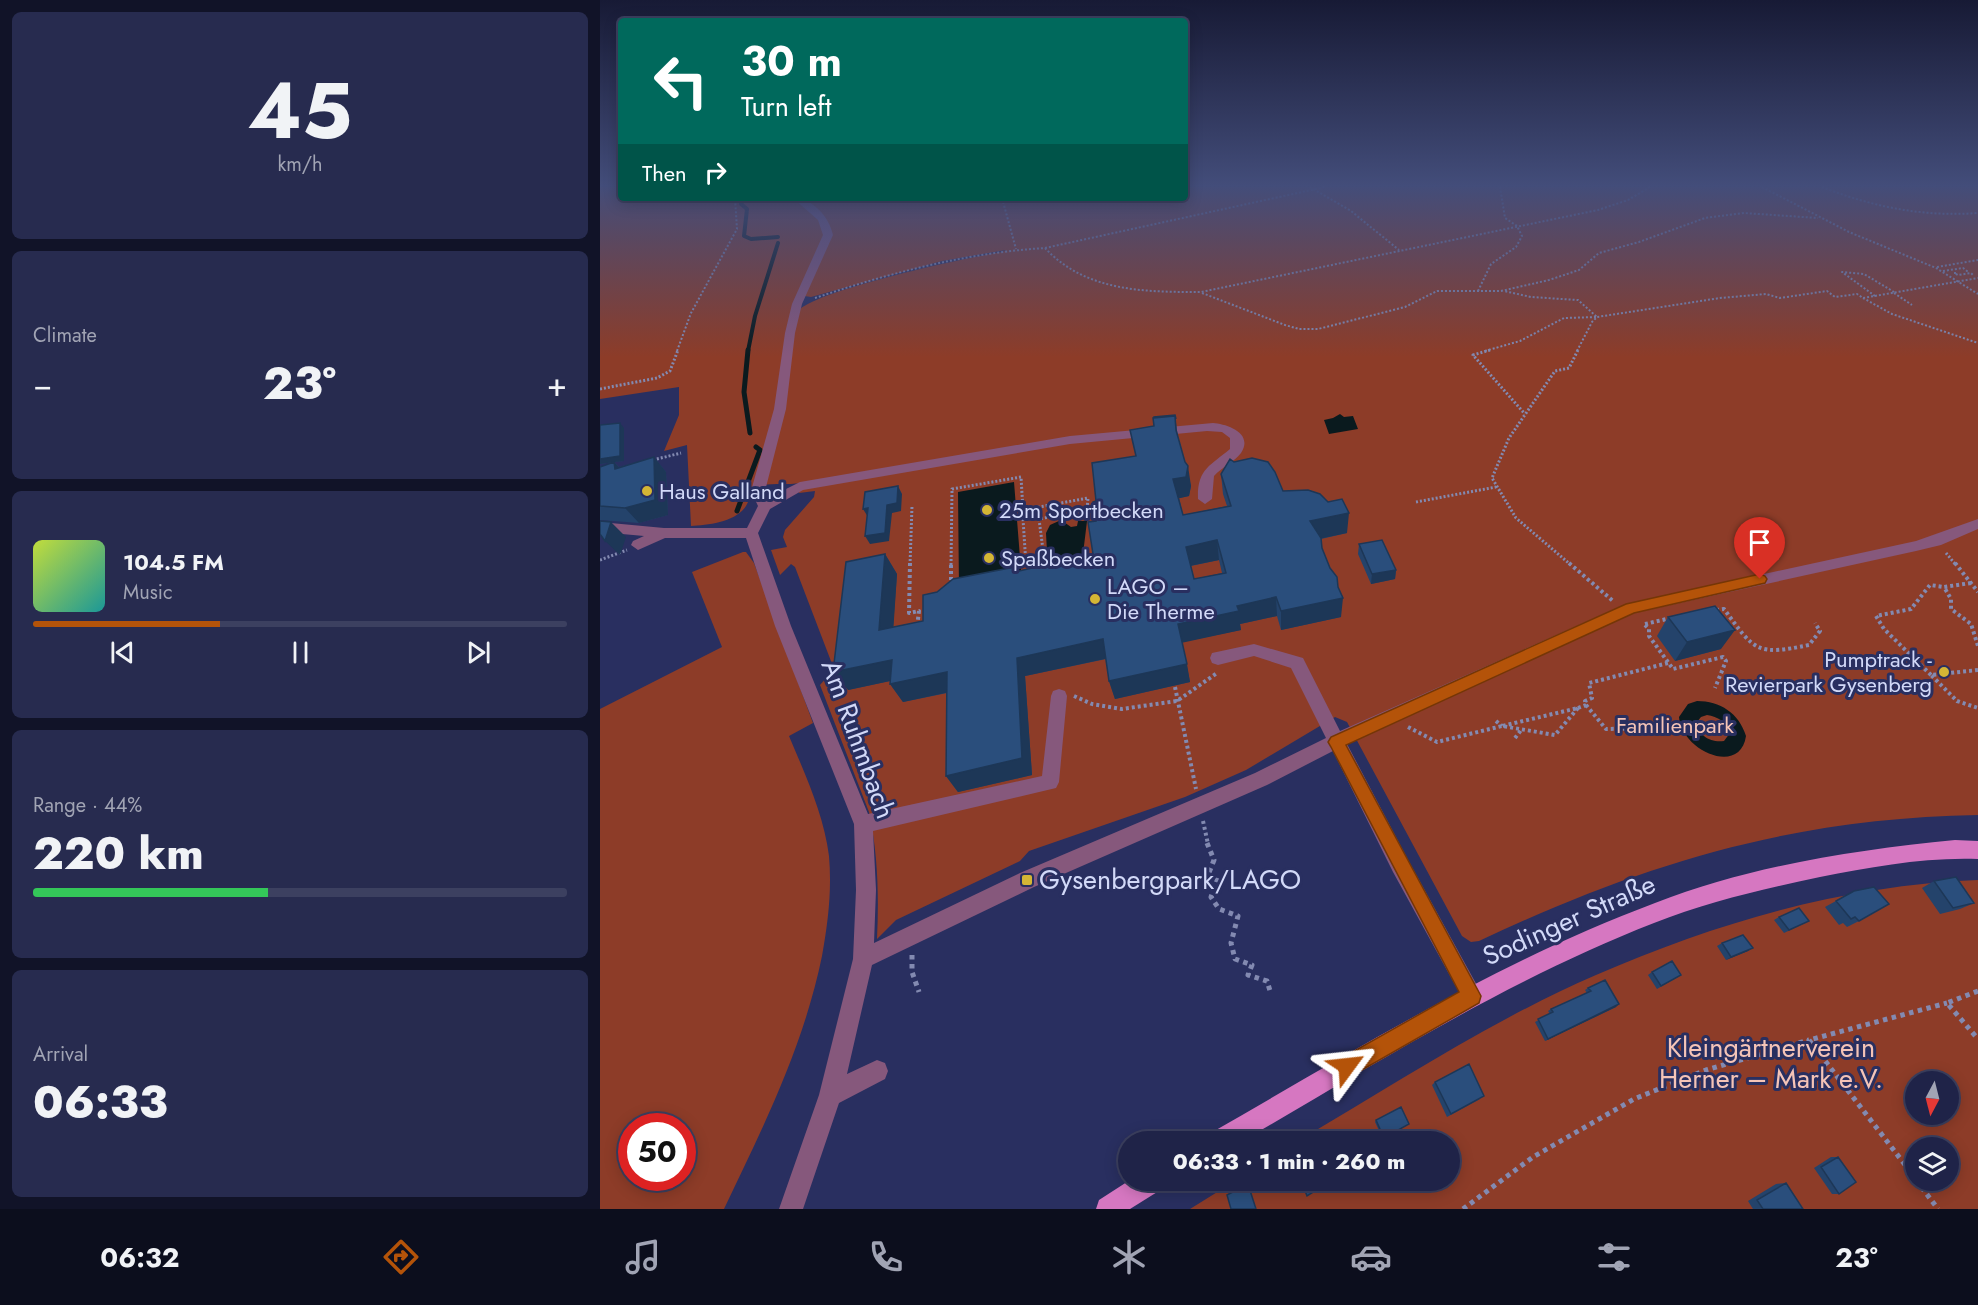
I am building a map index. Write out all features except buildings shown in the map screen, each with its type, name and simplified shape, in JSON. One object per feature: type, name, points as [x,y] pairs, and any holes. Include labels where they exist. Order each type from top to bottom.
[{"type":"main road","name":"Sodinger Straße","points":[[1236,1131],[1472,996],[1576,945],[1656,912],[1759,880],[1875,857],[1955,849],[1978,850]]},
{"type":"main road","points":[[1108,1209],[1136,1191]]},
{"type":"street","points":[[765,506],[758,491],[780,410],[790,333],[797,304],[824,243]]},
{"type":"street","points":[[600,527],[664,533],[752,533],[765,506],[800,486],[1089,438],[1130,436],[1207,427],[1229,429],[1236,435],[1238,444],[1236,450],[1214,465],[1208,474],[1203,485],[1205,499]]},
{"type":"street","points":[[863,958],[1027,880],[1261,779],[1394,715],[1628,610],[1936,541],[1978,524]]},
{"type":"street","points":[[638,545],[664,533]]},
{"type":"street","name":"Am Ruhmbach","points":[[752,533],[783,626],[863,824],[866,890],[863,958],[830,1095],[791,1209]]},
{"type":"street","points":[[1218,658],[1254,650],[1297,663],[1336,742],[1472,996]]},
{"type":"street","points":[[863,824],[1050,782],[1059,696]]},
{"type":"street","points":[[830,1095],[877,1071]]},
{"type":"path","points":[[600,389],[657,378],[670,371],[691,313],[729,243]]},
{"type":"path","points":[[1014,243],[1016,249]]},
{"type":"path","points":[[797,304],[913,269],[1016,249],[1045,248],[1066,243]]},
{"type":"path","points":[[1390,243],[1399,251]]},
{"type":"path","points":[[1045,248],[1050,256],[1080,276],[1103,283],[1157,292],[1201,292],[1435,243]]},
{"type":"path","points":[[1478,291],[1491,264],[1518,243]]},
{"type":"path","points":[[1501,291],[1550,280],[1579,270],[1599,253],[1634,243]]},
{"type":"path","points":[[1877,243],[1936,268],[1978,294]]},
{"type":"path","points":[[1936,268],[1978,260]]},
{"type":"path","points":[[1863,298],[1975,276],[1971,273],[1958,275],[1954,273],[1967,271],[1963,268],[1943,272]]},
{"type":"path","points":[[1875,296],[1842,272],[1856,270],[1870,276],[1912,305]]},
{"type":"path","points":[[1956,280],[1978,278]]},
{"type":"path","points":[[1201,292],[1285,325],[1308,329],[1338,325],[1405,307],[1437,291],[1501,291],[1531,297],[1578,300],[1597,317]]},
{"type":"path","points":[[1525,414],[1473,355],[1520,341],[1564,318],[1597,317],[1720,297],[1766,294],[1780,298],[1827,291],[1835,297],[1857,294],[1892,314],[1978,343]]},
{"type":"path","points":[[1597,317],[1592,322],[1569,368],[1555,371],[1509,438],[1492,478],[1516,518],[1645,624],[1649,629],[1649,636],[1672,669],[1723,657],[1726,661],[1715,688]]},
{"type":"path","points":[[646,462],[681,453]]},
{"type":"path","points":[[951,595],[952,489],[1021,477],[1027,576]]},
{"type":"path","points":[[1416,502],[1496,487]]},
{"type":"path","points":[[1023,510],[1088,498],[1087,510],[1039,519],[1036,517],[1023,519]]},
{"type":"path","points":[[912,506],[909,613],[919,611],[917,630]]},
{"type":"path","points":[[1039,519],[1046,580]]},
{"type":"path","points":[[1936,541],[1978,592]]},
{"type":"path","points":[[600,560],[612,558],[638,545]]},
{"type":"path","points":[[1971,583],[1944,587],[1930,585],[1924,590],[1916,607],[1876,616],[1884,629],[1954,700],[1968,708],[1978,708]]},
{"type":"path","points":[[1944,587],[1951,599],[1951,609],[1971,624],[1978,646]]},
{"type":"path","points":[[1709,611],[1724,609],[1751,646],[1766,652],[1809,645],[1821,631],[1815,623]]},
{"type":"path","points":[[1645,624],[1677,616]]},
{"type":"path","points":[[1059,696],[1078,696],[1092,704],[1122,709],[1177,701],[1216,673],[1218,658]]},
{"type":"path","points":[[1668,663],[1589,683],[1592,698],[1585,701],[1586,705],[1606,729],[1713,727]]},
{"type":"path","points":[[1930,675],[1978,670]]},
{"type":"path","points":[[1175,687],[1197,795]]},
{"type":"path","points":[[1394,715],[1400,723],[1437,742],[1586,705]]},
{"type":"path","points":[[1496,721],[1502,726],[1555,735],[1578,708]]},
{"type":"path","points":[[1515,738],[1522,729]]},
{"type":"path","points":[[1201,813],[1209,851],[1214,860],[1208,875],[1218,878],[1211,897],[1219,909],[1238,916],[1229,942],[1232,954],[1235,959],[1252,965],[1248,975],[1267,981],[1271,994]]},
{"type":"path","points":[[912,945],[912,972],[919,992]]},
{"type":"path","points":[[1463,1209],[1533,1157],[1634,1099],[1706,1070],[1947,1004],[1978,991]]},
{"type":"path","points":[[1947,1004],[1978,1039]]},
{"type":"path","points":[[1809,1040],[1905,1166]]},
{"type":"path","points":[[1924,1191],[1938,1209]]},
{"type":"green space","name":"Familienpark","points":[[600,243],[1978,243],[1978,815],[1910,818],[1846,825],[1721,850],[1601,889],[1540,913],[1479,941],[1471,942],[1462,936],[1347,722],[1335,717],[1246,770],[1185,797],[1029,851],[1020,861],[896,920],[877,939],[877,875],[869,812],[820,685],[834,669],[795,567],[791,564],[780,575],[771,550],[787,547],[783,537],[785,530],[814,497],[815,491],[799,493],[801,483],[762,485],[798,311],[811,303],[861,284],[1006,250],[942,261],[811,297],[798,295],[777,406],[765,449],[746,506],[736,516],[729,519],[691,526],[687,445],[664,451],[679,415],[679,387],[600,399]]},
{"type":"green space","points":[[746,552],[754,563],[813,723],[789,736],[813,795],[827,841],[829,906],[822,956],[804,1023],[781,1086],[724,1209],[600,1209],[600,709],[722,647],[692,572]]},
{"type":"green space","name":"Kleingärtnerverein Herner – Mark e.V.","points":[[1978,880],[1978,1209],[1190,1209],[1219,1191],[1460,1191],[1460,1131],[1315,1131],[1482,1032],[1596,975],[1688,938],[1735,923],[1831,898],[1928,883]]},
{"type":"shaded area","points":[[1340,414],[1344,417],[1353,416],[1358,429],[1329,434],[1324,420]]},
{"type":"shaded area","points":[[1014,482],[1022,583],[959,589],[958,492]]},
{"type":"shaded area","points":[[1061,520],[1071,527],[1077,526],[1078,521],[1087,521],[1083,554],[1087,564],[1050,565],[1055,560],[1056,554],[1047,552],[1046,533],[1050,525]]},
{"type":"shaded area","points":[[1697,701],[1713,703],[1728,710],[1739,721],[1746,736],[1741,748],[1733,755],[1723,757],[1699,748],[1689,740],[1682,729],[1679,717],[1688,704]],"holes":[[[1707,715],[1718,718],[1726,725],[1730,733],[1724,741],[1710,740],[1700,731],[1697,722],[1701,717]]]},
{"type":"waterway","points":[[748,351],[755,316],[778,243]]},
{"type":"waterway","points":[[748,350],[744,392],[750,433]]},
{"type":"waterway","points":[[737,511],[760,450],[756,447]]},
{"type":"place","name":"Haus Galland","points":[[647,491]]},
{"type":"place","name":"25m Sportbecken","points":[[987,510]]},
{"type":"place","name":"Spaßbecken","points":[[989,558]]},
{"type":"place","name":"LAGO – Die Therme","points":[[1095,599]]},
{"type":"place","name":"Pumptrack - Revierpark Gysenberg","points":[[1944,672]]},
{"type":"place","name":"Gysenbergpark/LAGO","points":[[1027,880]]},
{"type":"route","points":[[1347,1066],[1472,996],[1448,955],[1336,742],[1631,608],[1760,579]]}]
